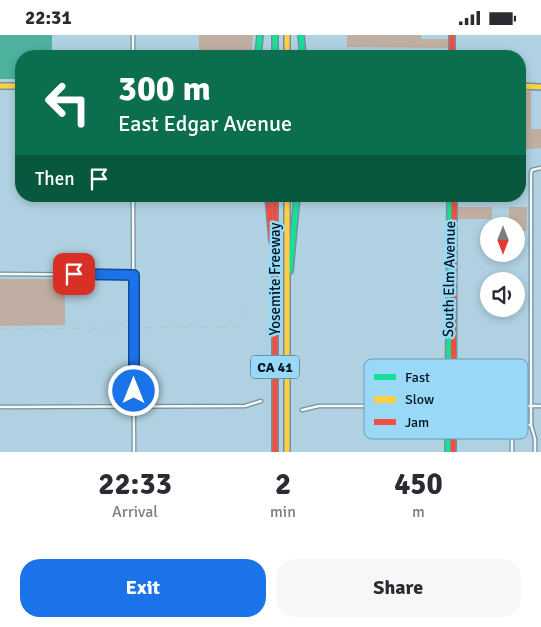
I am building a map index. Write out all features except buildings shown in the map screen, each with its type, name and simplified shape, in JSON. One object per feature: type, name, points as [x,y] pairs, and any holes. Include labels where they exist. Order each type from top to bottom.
[{"type":"main road","points":[[259,50],[260,35]]},
{"type":"main road","points":[[276,35],[276,50]]},
{"type":"main road","points":[[287,35],[287,50]]},
{"type":"main road","points":[[301,35],[302,50]]},
{"type":"main road","points":[[452,35],[452,50]]},
{"type":"main road","points":[[0,86],[15,86]]},
{"type":"main road","points":[[526,87],[541,87]]},
{"type":"main road","points":[[268,202],[275,282]]},
{"type":"main road","name":"Yosemite Freeway","points":[[275,202],[275,452]]},
{"type":"main road","name":"Yosemite Freeway","points":[[287,202],[287,452]]},
{"type":"main road","points":[[287,297],[296,202]]},
{"type":"main road","name":"South Elm Avenue","points":[[450,202],[452,256]]},
{"type":"main road","name":"South Elm Avenue","points":[[451,359],[454,202]]},
{"type":"main road","name":"South Elm Avenue","points":[[448,452],[449,439]]},
{"type":"main road","name":"South Elm Avenue","points":[[451,439],[452,452]]},
{"type":"street","points":[[133,35],[133,50]]},
{"type":"street","points":[[535,452],[535,439],[531,425],[532,169],[541,168]]},
{"type":"street","points":[[133,202],[134,452]]},
{"type":"street","points":[[0,274],[134,275]]},
{"type":"street","points":[[0,407],[245,406],[260,401]]},
{"type":"street","points":[[302,410],[319,406],[364,406]]},
{"type":"street","points":[[528,406],[541,406]]},
{"type":"street","points":[[512,439],[512,452]]},
{"type":"shaded area","points":[[0,35],[52,35],[52,50],[15,50],[15,79],[0,79]]},
{"type":"shaded area","points":[[199,35],[253,35],[252,50],[199,50]]},
{"type":"shaded area","points":[[347,35],[421,35],[421,39],[448,39],[448,48],[347,47]]},
{"type":"shaded area","points":[[526,91],[531,91],[531,129],[541,129],[541,148],[526,149]]},
{"type":"shaded area","points":[[456,207],[492,207],[492,217],[456,219]]},
{"type":"shaded area","points":[[509,207],[527,207],[527,231],[525,231],[525,217],[509,217]]},
{"type":"shaded area","points":[[0,279],[65,279],[65,325],[0,326]]},
{"type":"railway","points":[[225,325],[243,316],[254,305]]},
{"type":"railway","points":[[0,329],[239,327]]},
{"type":"traffic: fast","points":[[259,50],[260,35]]},
{"type":"traffic: fast","points":[[275,35],[275,50]]},
{"type":"traffic: fast","points":[[301,35],[302,50]]},
{"type":"traffic: fast","points":[[290,271],[296,202]]},
{"type":"traffic: fast","points":[[449,359],[450,202]]},
{"type":"traffic: fast","points":[[448,439],[448,452]]},
{"type":"traffic: slow","points":[[287,35],[287,50]]},
{"type":"traffic: slow","points":[[0,86],[15,86]]},
{"type":"traffic: slow","points":[[526,86],[541,87]]},
{"type":"traffic: slow","points":[[287,202],[287,452]]},
{"type":"traffic: jam","points":[[452,35],[452,50]]},
{"type":"traffic: jam","points":[[269,202],[272,241]]},
{"type":"traffic: jam","points":[[275,202],[275,452]]},
{"type":"traffic: jam","points":[[453,359],[454,202]]},
{"type":"traffic: jam","points":[[453,439],[453,452]]},
{"type":"route","points":[[74,274],[134,275],[134,391]]}]
